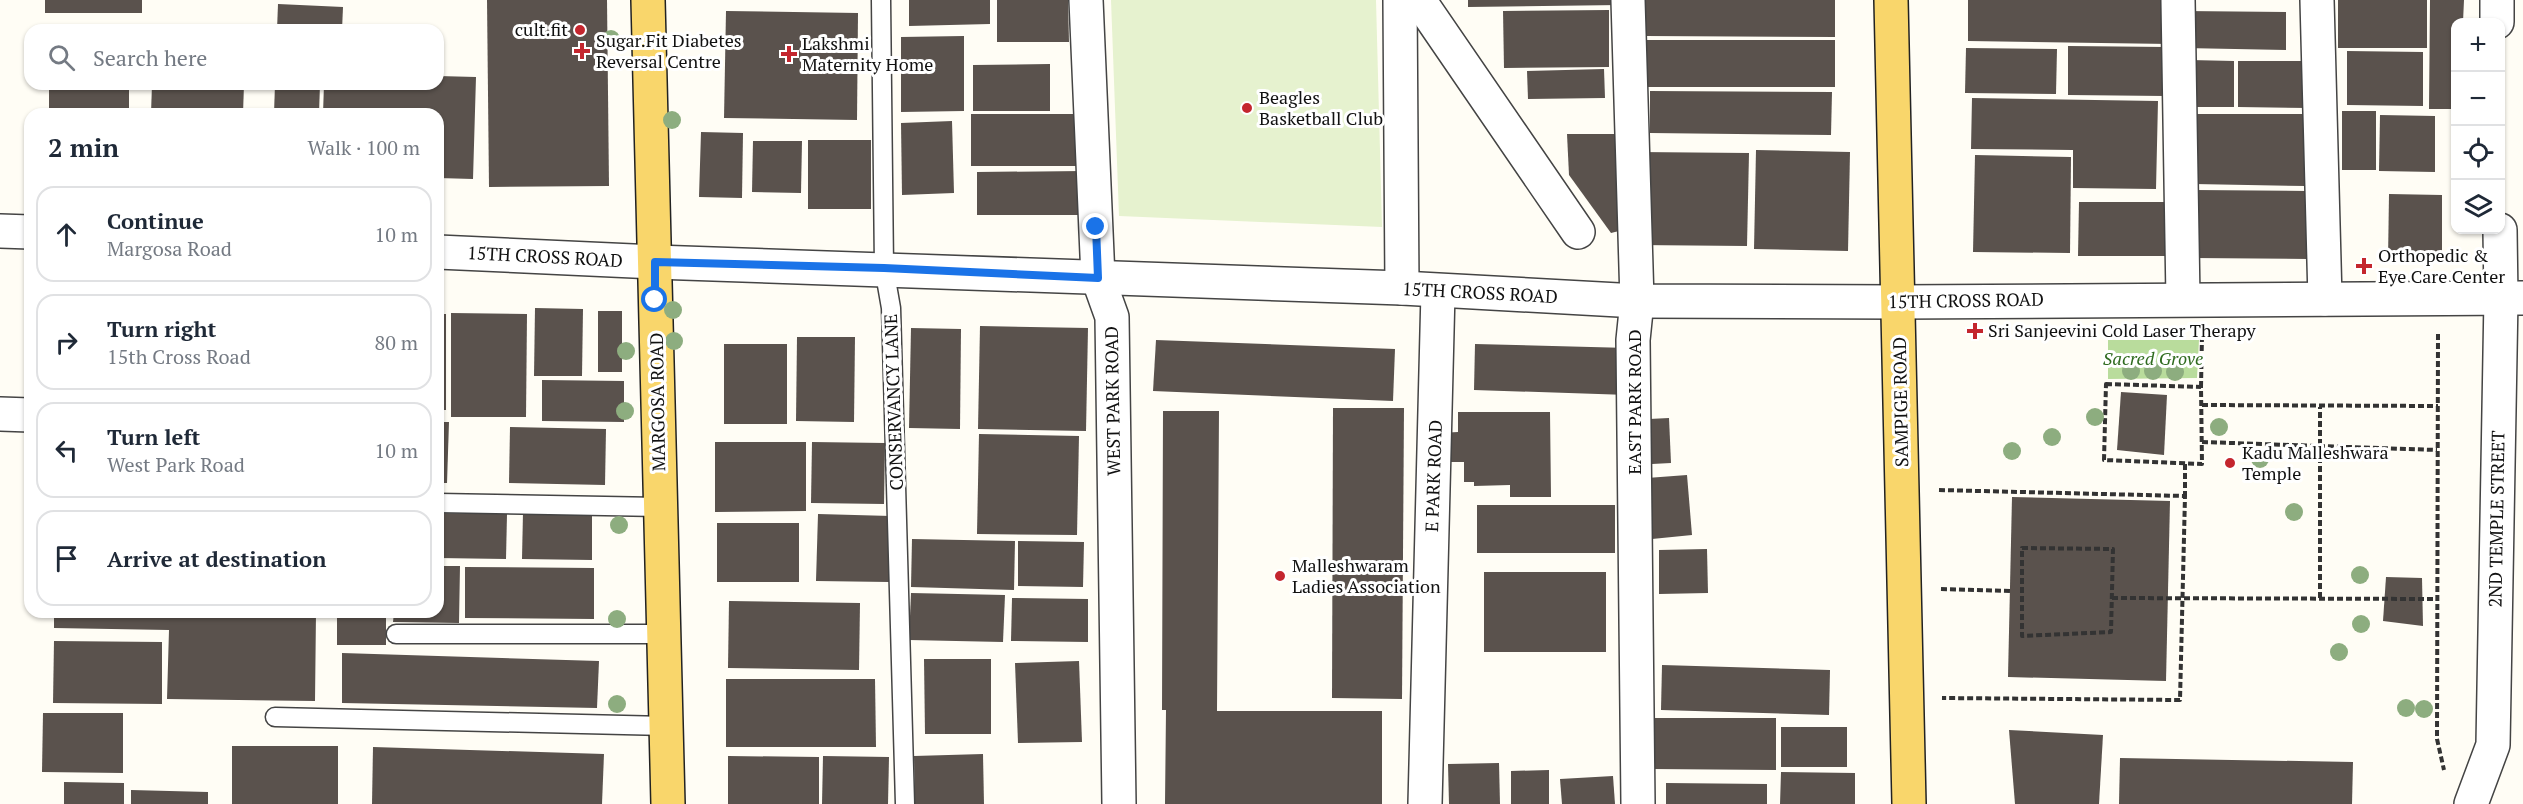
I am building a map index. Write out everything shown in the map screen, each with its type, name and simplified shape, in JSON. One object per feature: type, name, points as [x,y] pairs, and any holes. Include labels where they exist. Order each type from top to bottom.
[{"type":"main road","name":"MARGOSA ROAD","points":[[648,0],[668,804]]},
{"type":"main road","name":"SAMPIGE ROAD","points":[[1892,0],[1909,804]]},
{"type":"street","name":"WEST PARK ROAD","points":[[1086,0],[1098,278],[1112,317],[1119,804]]},
{"type":"street","points":[[1400,0],[1402,288]]},
{"type":"street","points":[[1419,0],[1578,232]]},
{"type":"street","name":"EAST PARK ROAD","points":[[1628,0],[1636,301],[1633,340],[1638,804]]},
{"type":"street","points":[[2178,0],[2183,299]]},
{"type":"street","points":[[2317,0],[2325,299]]},
{"type":"street","points":[[2497,0],[2497,18]]},
{"type":"street","points":[[0,231],[24,232]]},
{"type":"street","name":"2ND TEMPLE STREET","points":[[2471,804],[2493,745],[2512,298],[2501,234]]},
{"type":"street","name":"15TH CROSS ROAD","points":[[444,252],[655,262],[884,268],[1402,288],[1438,292],[1636,301],[1898,302],[2512,298]]},
{"type":"street","name":"E PARK ROAD","points":[[1425,804],[1438,292]]},
{"type":"street","points":[[0,414],[24,415]]},
{"type":"lane","name":"CONSERVANCY LANE","points":[[881,0],[884,268],[891,308],[905,804]]},
{"type":"lane","points":[[444,503],[660,507]]},
{"type":"lane","points":[[396,634],[663,634]]},
{"type":"lane","points":[[275,717],[666,726]]},
{"type":"path","points":[[2437,297],[2437,739],[2444,771]]},
{"type":"path","points":[[2201,387],[2106,384],[2104,460],[2202,464],[2202,363]]},
{"type":"path","points":[[2202,405],[2438,406]]},
{"type":"path","points":[[2320,407],[2320,598]]},
{"type":"path","points":[[2202,442],[2437,450]]},
{"type":"path","points":[[1907,697],[2180,700],[2185,464]]},
{"type":"path","points":[[1938,490],[2186,496]]},
{"type":"path","points":[[2022,548],[2113,549],[2112,598],[2110,632],[2022,636],[2022,548]]},
{"type":"path","points":[[1905,588],[2010,591]]},
{"type":"path","points":[[2112,598],[2437,599]]},
{"type":"green space","name":"Beagles Basketball Club","points":[[1111,0],[1376,0],[1382,227],[1119,216]]},
{"type":"green space","name":"Sacred Grove","points":[[2108,340],[2199,340],[2197,378],[2108,379]]},
{"type":"building","points":[[45,0],[142,0],[142,13],[45,13]]},
{"type":"building","points":[[487,0],[607,0],[609,186],[489,187]]},
{"type":"building","points":[[909,0],[990,0],[990,24],[909,26]]},
{"type":"building","points":[[997,0],[1068,0],[1069,42],[997,42]]},
{"type":"building","points":[[1468,0],[1620,0],[1620,5],[1468,7]]},
{"type":"building","points":[[1646,0],[1835,0],[1835,37],[1646,36]]},
{"type":"building","points":[[1968,0],[2170,0],[2170,44],[1968,41]]},
{"type":"building","points":[[2338,0],[2427,0],[2427,48],[2338,48]]},
{"type":"building","points":[[2430,0],[2464,0],[2463,18],[2451,18],[2451,109],[2429,109]]},
{"type":"building","points":[[278,4],[343,7],[342,24],[277,24]]},
{"type":"building","points":[[1609,10],[1609,67],[1504,68],[1503,11]]},
{"type":"building","points":[[726,11],[858,13],[857,120],[724,118]]},
{"type":"building","points":[[2184,11],[2286,12],[2286,50],[2184,48]]},
{"type":"building","points":[[964,36],[964,111],[901,112],[901,37]]},
{"type":"building","points":[[1647,40],[1835,40],[1835,87],[1647,87]]},
{"type":"building","points":[[2068,46],[2166,47],[2165,96],[2068,95]]},
{"type":"building","points":[[1966,48],[2057,49],[2056,94],[1965,93]]},
{"type":"building","points":[[2347,51],[2423,52],[2423,106],[2347,105]]},
{"type":"building","points":[[2190,60],[2234,61],[2234,107],[2190,107]]},
{"type":"building","points":[[2238,61],[2308,61],[2308,108],[2238,107]]},
{"type":"building","points":[[1050,64],[1050,111],[973,111],[973,65]]},
{"type":"building","points":[[1604,69],[1605,98],[1528,99],[1527,71]]},
{"type":"building","points":[[444,76],[476,77],[473,179],[444,178],[444,108],[323,108],[324,90],[444,90]]},
{"type":"building","points":[[49,90],[129,90],[129,108],[49,108]]},
{"type":"building","points":[[152,90],[244,90],[243,108],[151,108]]},
{"type":"building","points":[[275,90],[320,90],[319,108],[274,108]]},
{"type":"building","points":[[1650,91],[1832,92],[1831,135],[1650,133]]},
{"type":"building","points":[[1972,98],[2158,101],[2156,189],[2073,188],[2073,150],[1971,149]]},
{"type":"building","points":[[2342,111],[2376,111],[2376,170],[2342,170]]},
{"type":"building","points":[[971,114],[1081,114],[1081,166],[971,166]]},
{"type":"building","points":[[2195,114],[2306,114],[2306,186],[2194,184]]},
{"type":"building","points":[[2380,115],[2435,116],[2435,172],[2379,171]]},
{"type":"building","points":[[952,121],[954,193],[902,195],[901,123]]},
{"type":"building","points":[[701,132],[743,133],[742,198],[699,197]]},
{"type":"building","points":[[1567,134],[1623,134],[1623,230],[1611,233],[1569,175]]},
{"type":"building","points":[[808,140],[871,140],[871,209],[808,209]]},
{"type":"building","points":[[753,141],[802,141],[801,193],[752,192]]},
{"type":"building","points":[[1756,150],[1850,152],[1848,251],[1754,249]]},
{"type":"building","points":[[1638,152],[1749,153],[1747,246],[1637,245]]},
{"type":"building","points":[[1975,155],[2071,157],[2070,253],[1973,252]]},
{"type":"building","points":[[1083,171],[1083,215],[977,215],[977,172]]},
{"type":"building","points":[[2194,190],[2308,191],[2308,259],[2193,258]]},
{"type":"building","points":[[2389,194],[2442,195],[2442,261],[2388,261]]},
{"type":"building","points":[[2079,202],[2175,202],[2175,256],[2078,256]]},
{"type":"building","points":[[535,308],[583,309],[582,376],[534,376]]},
{"type":"building","points":[[598,311],[622,311],[622,372],[598,372]]},
{"type":"building","points":[[451,313],[527,314],[526,417],[451,417]]},
{"type":"building","points":[[444,314],[446,314],[446,410],[444,410]]},
{"type":"building","points":[[980,326],[1088,328],[1086,431],[978,429]]},
{"type":"building","points":[[911,328],[961,329],[960,429],[909,428]]},
{"type":"building","points":[[797,337],[855,337],[854,422],[796,421]]},
{"type":"building","points":[[1156,340],[1395,349],[1393,401],[1153,391]]},
{"type":"building","points":[[724,344],[787,344],[787,424],[724,424]]},
{"type":"building","points":[[1475,344],[1629,348],[1628,395],[1474,390]]},
{"type":"building","points":[[542,380],[624,381],[624,422],[542,421]]},
{"type":"building","points":[[2121,392],[2167,395],[2164,455],[2117,450]]},
{"type":"building","points":[[1333,408],[1404,408],[1402,699],[1332,698]]},
{"type":"building","points":[[1163,411],[1219,411],[1217,711],[1382,711],[1382,804],[1165,804],[1166,710],[1162,710]]},
{"type":"building","points":[[1458,412],[1550,412],[1551,497],[1510,497],[1510,485],[1474,486],[1474,482],[1464,482],[1464,462],[1440,462],[1439,433],[1458,432]]},
{"type":"building","points":[[1669,418],[1671,463],[1652,464],[1649,419]]},
{"type":"building","points":[[444,422],[449,422],[447,483],[444,483]]},
{"type":"building","points":[[510,427],[606,429],[605,485],[509,483]]},
{"type":"building","points":[[979,434],[1079,436],[1077,535],[977,534]]},
{"type":"building","points":[[715,442],[806,442],[806,511],[715,512]]},
{"type":"building","points":[[812,442],[885,443],[884,504],[811,503]]},
{"type":"building","points":[[1687,475],[1692,535],[1652,539],[1647,478]]},
{"type":"building","points":[[2012,497],[2170,501],[2166,681],[2008,677]]},
{"type":"building","points":[[1477,505],[1615,505],[1615,553],[1477,553]]},
{"type":"building","points":[[523,512],[592,514],[592,560],[522,559]]},
{"type":"building","points":[[444,513],[507,514],[506,559],[444,558]]},
{"type":"building","points":[[818,514],[891,516],[889,582],[816,581]]},
{"type":"building","points":[[717,523],[799,523],[799,582],[717,582]]},
{"type":"building","points":[[912,539],[1015,541],[1014,590],[911,587]]},
{"type":"building","points":[[1018,541],[1084,542],[1083,587],[1018,586]]},
{"type":"building","points":[[1707,549],[1708,593],[1659,594],[1659,550]]},
{"type":"building","points":[[444,566],[460,566],[459,623],[393,622],[393,618],[444,618]]},
{"type":"building","points":[[465,567],[594,568],[594,619],[465,618]]},
{"type":"building","points":[[1484,572],[1606,572],[1606,652],[1484,652]]},
{"type":"building","points":[[2386,577],[2422,578],[2423,626],[2383,621]]},
{"type":"building","points":[[911,593],[1005,595],[1003,642],[909,640]]},
{"type":"building","points":[[1012,598],[1088,599],[1088,642],[1011,641]]},
{"type":"building","points":[[729,601],[860,603],[859,670],[728,668]]},
{"type":"building","points":[[54,618],[316,618],[315,701],[167,699],[169,630],[54,628]]},
{"type":"building","points":[[337,618],[386,618],[386,645],[337,645]]},
{"type":"building","points":[[54,641],[162,642],[162,704],[53,703]]},
{"type":"building","points":[[342,653],[599,661],[597,708],[342,703]]},
{"type":"building","points":[[924,659],[991,659],[991,734],[925,734]]},
{"type":"building","points":[[1079,661],[1082,742],[1018,743],[1015,663]]},
{"type":"building","points":[[1662,665],[1830,670],[1829,715],[1661,710]]},
{"type":"building","points":[[726,679],[875,679],[876,747],[726,747]]},
{"type":"building","points":[[43,713],[123,713],[123,773],[42,772]]},
{"type":"building","points":[[1652,718],[1776,718],[1776,770],[1652,769]]},
{"type":"building","points":[[1781,727],[1847,727],[1847,767],[1781,767]]},
{"type":"building","points":[[2009,730],[2103,735],[2099,804],[2015,804]]},
{"type":"building","points":[[232,746],[338,746],[338,804],[232,804]]},
{"type":"building","points":[[373,747],[604,754],[602,804],[372,804]]},
{"type":"building","points":[[983,754],[984,804],[915,804],[914,756]]},
{"type":"building","points":[[728,756],[819,757],[819,804],[728,804]]},
{"type":"building","points":[[823,756],[889,757],[888,804],[822,804]]},
{"type":"building","points":[[2120,758],[2353,762],[2352,804],[2119,804]]},
{"type":"building","points":[[1499,763],[1500,804],[1449,804],[1448,764]]},
{"type":"building","points":[[1549,770],[1549,804],[1511,804],[1511,771]]},
{"type":"building","points":[[1781,772],[1855,773],[1855,804],[1780,804]]},
{"type":"building","points":[[1613,776],[1615,804],[1562,804],[1560,779]]},
{"type":"building","points":[[64,782],[124,783],[124,804],[64,804]]},
{"type":"building","points":[[1666,783],[1767,784],[1767,804],[1666,804]]},
{"type":"building","points":[[131,790],[208,792],[208,804],[131,804]]},
{"type":"place","name":"cult.fit","points":[[580,30]]},
{"type":"place","name":"Sugar.Fit Diabetes Reversal Centre","points":[[582,51]]},
{"type":"place","name":"Lakshmi Maternity Home","points":[[789,54]]},
{"type":"place","name":"Beagles Basketball Club","points":[[1247,108]]},
{"type":"place","name":"Orthopedic & Eye Care Center","points":[[2364,266]]},
{"type":"place","name":"Sri Sanjeevini Cold Laser Therapy","points":[[1975,331]]},
{"type":"place","name":"Kadu Malleshwara Temple","points":[[2230,463]]},
{"type":"place","name":"Malleshwaram Ladies Association","points":[[1280,576]]},
{"type":"route","points":[[655,300],[655,262],[884,268],[1098,278],[1096,227]]}]
